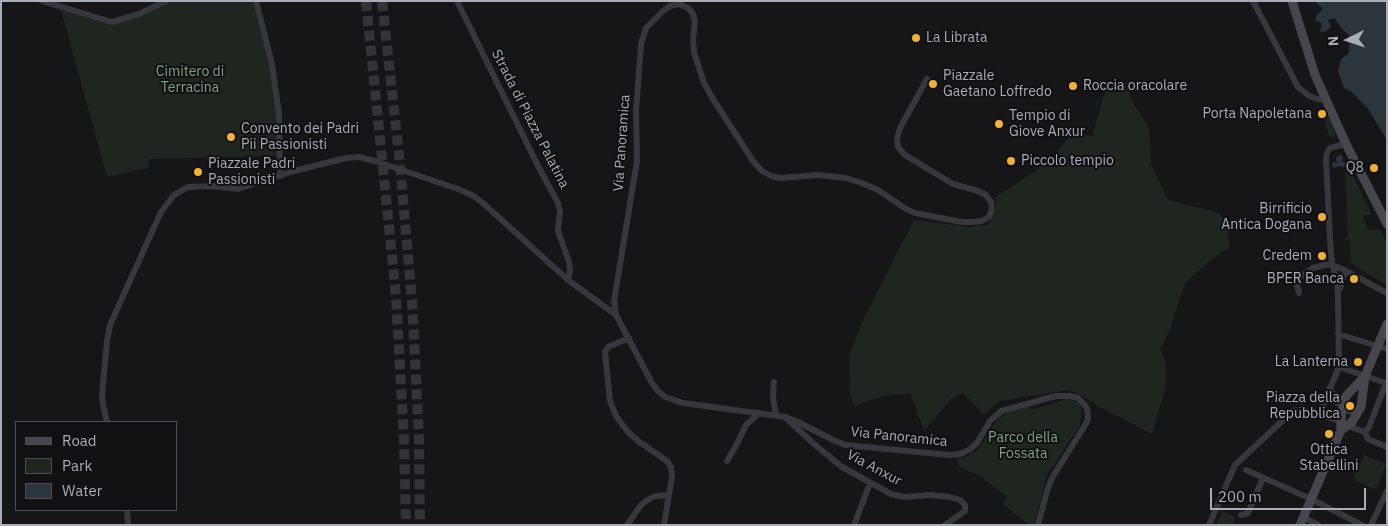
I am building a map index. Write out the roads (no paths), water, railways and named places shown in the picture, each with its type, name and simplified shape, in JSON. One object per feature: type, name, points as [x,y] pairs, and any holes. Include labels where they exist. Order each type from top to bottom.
[{"type":"main road","points":[[1292,1],[1312,69],[1346,144],[1387,224]]},
{"type":"main road","points":[[1343,426],[1352,422],[1361,405],[1365,376],[1387,324]]},
{"type":"main road","points":[[1302,521],[1343,426],[1343,404],[1347,395],[1365,376]]},
{"type":"street","points":[[42,1],[112,22],[139,14],[166,1]]},
{"type":"street","points":[[256,1],[272,64],[277,98],[280,123],[280,176]]},
{"type":"street","name":"Strada di Piazza Palatina","points":[[457,1],[558,203],[560,211],[558,230],[569,262],[568,280]]},
{"type":"street","points":[[1253,1],[1298,87],[1309,96],[1326,100]]},
{"type":"street","name":"Via Panoramica","points":[[927,79],[900,128],[897,139],[898,147],[905,155],[954,184],[986,195],[991,202],[992,210],[989,217],[982,221],[962,222],[915,214],[878,190],[846,178],[818,175],[778,178],[764,172],[752,161],[704,83],[694,52],[695,22],[693,14],[688,8],[679,4],[670,6],[662,11],[646,28],[640,47],[636,114],[637,161],[614,302],[616,315],[652,384],[665,397],[678,402],[784,416],[845,444],[953,455],[966,452],[976,445],[990,421],[1004,410],[1054,397],[1078,398],[1087,408],[1088,420],[1052,478],[1038,525]]},
{"type":"street","points":[[1319,415],[1338,367],[1337,280],[1332,265],[1326,155],[1330,148],[1346,144]]},
{"type":"street","points":[[107,421],[102,397],[108,332],[157,220],[174,195],[188,187],[238,188],[342,158],[359,157],[375,161],[474,196],[568,280],[616,315]]},
{"type":"street","points":[[1299,293],[1296,283],[1300,277],[1315,266],[1325,264],[1345,270],[1387,293]]},
{"type":"street","points":[[1338,303],[1341,281],[1345,270]]},
{"type":"street","points":[[1338,334],[1387,349]]},
{"type":"street","points":[[628,338],[608,347],[605,352],[612,405],[619,420],[630,434],[670,465],[672,473],[664,525]]},
{"type":"street","points":[[1338,367],[1386,383],[1369,427],[1365,432]]},
{"type":"street","points":[[774,382],[772,398],[776,415]]},
{"type":"street","points":[[1330,388],[1338,404],[1343,404],[1350,412],[1356,411],[1361,405],[1360,396],[1351,393],[1347,395]]},
{"type":"street","points":[[1208,525],[1239,460],[1294,410],[1319,415],[1343,426],[1365,432]]},
{"type":"street","points":[[727,460],[747,423],[760,413]]},
{"type":"street","name":"Via Anxur","points":[[784,416],[850,472],[891,494],[901,497],[931,495],[960,500],[964,504],[965,511],[945,525]]},
{"type":"street","points":[[1365,432],[1368,439],[1387,447]]},
{"type":"street","points":[[1246,470],[1311,499],[1362,525]]},
{"type":"street","points":[[1241,515],[1248,514],[1263,478]]},
{"type":"street","points":[[854,525],[870,483]]},
{"type":"street","points":[[1371,525],[1387,491]]},
{"type":"street","points":[[627,525],[639,507],[646,501],[655,496],[669,495]]},
{"type":"street","points":[[127,511],[128,525]]},
{"type":"street","points":[[1302,521],[1318,525]]},
{"type":"water","points":[[1315,1],[1387,1],[1387,140],[1368,109],[1352,92],[1344,88],[1338,71],[1341,59],[1349,53],[1349,35],[1334,18],[1328,20],[1331,26],[1327,31],[1320,31],[1322,24],[1316,21],[1316,16],[1323,9]]},
{"type":"water","points":[[1339,155],[1343,158],[1342,162],[1347,162],[1349,167],[1340,166],[1333,168],[1332,163],[1337,162],[1336,158]]},
{"type":"tunnel","points":[[366,1],[396,296],[404,439],[406,525]]},
{"type":"tunnel","points":[[382,1],[399,155],[412,300],[419,439],[420,525]]},
{"type":"place","name":"La Librata","points":[[916,38]]},
{"type":"place","name":"Piazzale Gaetano Loffredo","points":[[933,84]]},
{"type":"place","name":"Roccia oracolare","points":[[1073,86]]},
{"type":"place","name":"Porta Napoletana","points":[[1322,114]]},
{"type":"place","name":"Tempio di Giove Anxur","points":[[999,124]]},
{"type":"place","name":"Convento dei Padri Pii Passionisti","points":[[231,137]]},
{"type":"place","name":"Piccolo tempio","points":[[1011,161]]},
{"type":"place","name":"Q8","points":[[1374,168]]},
{"type":"place","name":"Piazzale Padri Passionisti","points":[[198,172]]},
{"type":"place","name":"Birrificio Antica Dogana","points":[[1322,217]]},
{"type":"place","name":"Credem","points":[[1322,256]]},
{"type":"place","name":"BPER Banca","points":[[1354,279]]},
{"type":"place","name":"La Lanterna","points":[[1358,362]]},
{"type":"place","name":"Piazza della Repubblica","points":[[1350,406]]},
{"type":"place","name":"Ottica Stabellini","points":[[1329,434]]},
{"type":"park label","name":"Cimitero di Terracina","points":[[190,80]]},
{"type":"park label","name":"Parco della Fossata","points":[[1023,446]]}]
